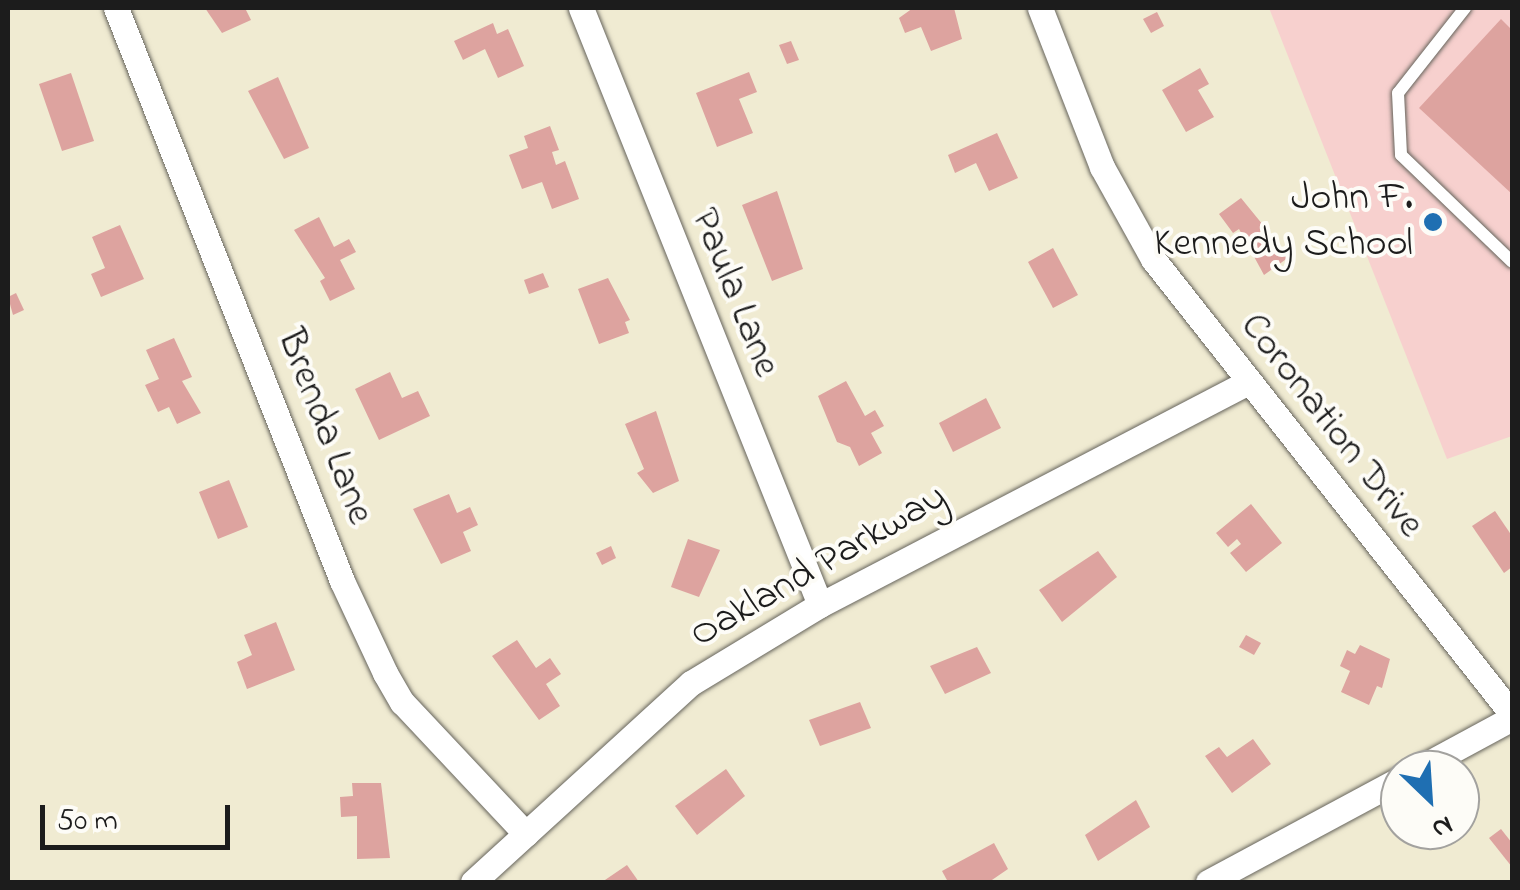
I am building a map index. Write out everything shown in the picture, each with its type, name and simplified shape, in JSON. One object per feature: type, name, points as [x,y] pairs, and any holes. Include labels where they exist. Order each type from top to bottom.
[{"type":"street","name":"Brenda Lane","points":[[116,8],[342,581],[385,673],[402,702],[526,834]]},
{"type":"street","name":"Paula Lane","points":[[581,8],[820,605]]},
{"type":"street","name":"Coronation Drive","points":[[1040,8],[1129,224],[1248,382],[1512,716]]},
{"type":"street","name":"Oakland Parkway","points":[[474,882],[690,684],[820,605],[1248,382]]},
{"type":"street","points":[[1452,750],[1512,716]]},
{"type":"street","points":[[1208,882],[1380,790]]},
{"type":"lane","points":[[1466,8],[1398,93],[1402,155],[1512,262]]},
{"type":"shaded area","name":"John F. Kennedy School","points":[[1269,8],[1512,8],[1512,436],[1447,459]]},
{"type":"building","points":[[205,8],[245,8],[251,20],[222,33]]},
{"type":"building","points":[[913,8],[954,8],[962,39],[931,51],[921,27],[905,33],[899,18]]},
{"type":"building","points":[[1157,12],[1164,26],[1151,33],[1143,19]]},
{"type":"building","points":[[1501,19],[1512,30],[1512,194],[1419,108]]},
{"type":"building","points":[[493,23],[497,34],[508,29],[524,66],[498,78],[485,49],[463,60],[454,41]]},
{"type":"building","points":[[791,41],[799,60],[787,64],[779,45]]},
{"type":"building","points":[[1200,68],[1209,84],[1198,90],[1214,117],[1186,132],[1162,90]]},
{"type":"building","points":[[749,72],[757,92],[739,99],[753,133],[717,147],[696,93]]},
{"type":"building","points":[[71,73],[94,141],[62,151],[39,84]]},
{"type":"building","points":[[278,77],[309,148],[284,159],[248,91]]},
{"type":"building","points":[[550,126],[559,150],[552,152],[556,165],[565,161],[579,199],[552,209],[542,182],[522,189],[509,155],[528,148],[524,136]]},
{"type":"building","points":[[997,133],[1018,178],[989,191],[976,163],[955,173],[948,155]]},
{"type":"building","points":[[777,191],[803,269],[772,281],[742,205]]},
{"type":"building","points":[[1241,198],[1289,257],[1264,275],[1239,229],[1233,233],[1219,214]]},
{"type":"building","points":[[319,217],[334,247],[349,239],[356,252],[340,260],[355,289],[330,301],[320,281],[325,278],[294,230]]},
{"type":"building","points":[[120,225],[144,279],[101,297],[91,274],[105,268],[92,237]]},
{"type":"building","points":[[1053,248],[1078,295],[1053,308],[1028,262]]},
{"type":"building","points":[[543,273],[549,287],[529,294],[524,280]]},
{"type":"building","points":[[608,278],[630,320],[625,322],[629,333],[599,344],[578,289]]},
{"type":"building","points":[[16,293],[24,310],[13,315],[8,297]]},
{"type":"building","points":[[174,338],[192,377],[182,381],[201,413],[177,424],[169,407],[158,412],[145,385],[159,379],[146,350]]},
{"type":"building","points":[[390,372],[402,398],[418,391],[430,416],[379,440],[355,389]]},
{"type":"building","points":[[846,381],[865,416],[875,410],[884,426],[871,433],[882,453],[859,466],[850,447],[837,442],[818,396]]},
{"type":"building","points":[[986,398],[1001,428],[953,452],[939,423]]},
{"type":"building","points":[[656,411],[679,481],[653,493],[637,473],[644,469],[625,424]]},
{"type":"building","points":[[229,480],[248,527],[218,539],[199,492]]},
{"type":"building","points":[[449,494],[457,513],[470,507],[478,525],[463,532],[471,551],[441,564],[413,509]]},
{"type":"building","points":[[1251,504],[1282,543],[1246,572],[1230,553],[1241,544],[1237,539],[1228,547],[1216,533]]},
{"type":"building","points":[[1495,511],[1512,536],[1512,567],[1504,573],[1472,526]]},
{"type":"building","points":[[688,539],[720,550],[699,597],[671,587]]},
{"type":"building","points":[[611,546],[616,558],[602,565],[596,553]]},
{"type":"building","points":[[1098,551],[1117,577],[1062,622],[1039,590]]},
{"type":"building","points":[[276,622],[295,670],[247,689],[237,662],[252,655],[244,635]]},
{"type":"building","points":[[1246,635],[1261,643],[1254,655],[1239,647]]},
{"type":"building","points":[[517,640],[536,668],[550,658],[561,674],[546,684],[560,706],[539,720],[492,656]]},
{"type":"building","points":[[1360,645],[1390,659],[1382,688],[1377,686],[1369,705],[1341,692],[1350,671],[1340,666],[1347,650],[1355,654]]},
{"type":"building","points":[[977,647],[991,673],[945,694],[930,666]]},
{"type":"building","points":[[860,702],[871,728],[820,746],[809,720]]},
{"type":"building","points":[[1253,739],[1271,764],[1232,793],[1205,756],[1219,747],[1227,757]]},
{"type":"building","points":[[726,769],[745,796],[697,835],[675,806]]},
{"type":"building","points":[[352,783],[381,783],[390,858],[357,859],[357,816],[341,817],[340,797],[353,796]]},
{"type":"building","points":[[1136,800],[1150,827],[1098,861],[1085,835]]},
{"type":"building","points":[[1501,829],[1512,843],[1512,867],[1489,838]]},
{"type":"building","points":[[994,843],[1008,869],[989,882],[948,882],[942,871]]},
{"type":"building","points":[[627,865],[639,882],[602,882]]},
{"type":"place","name":"John F. Kennedy School","points":[[1433,222]]}]
